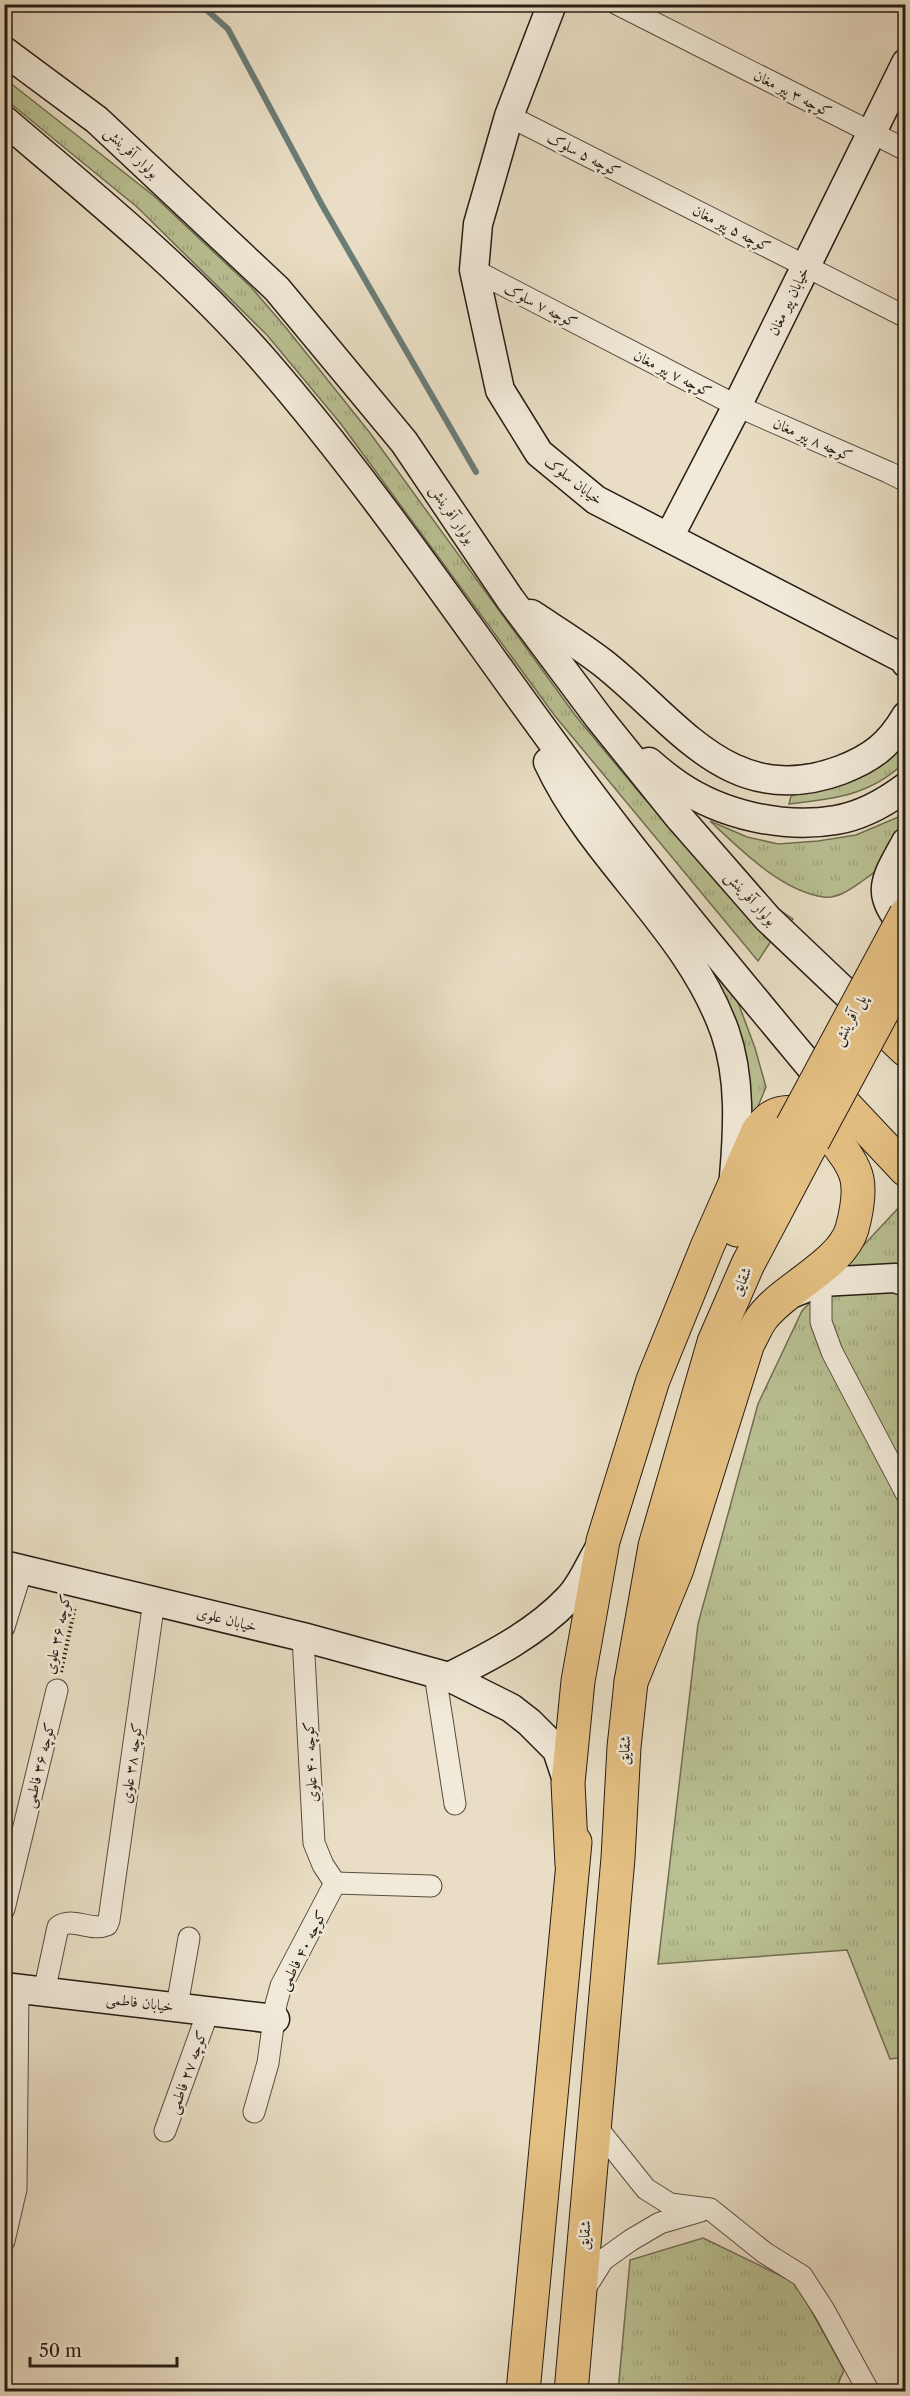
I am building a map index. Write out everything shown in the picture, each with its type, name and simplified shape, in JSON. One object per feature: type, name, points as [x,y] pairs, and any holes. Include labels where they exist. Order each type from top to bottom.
[{"type":"main road","name":"خیابان سلوک","points":[[552,4],[509,116],[478,224],[474,270],[500,390],[539,453],[596,500],[905,660]]},
{"type":"main road","name":"بولوار آفرینش","points":[[4,51],[97,120],[276,289],[404,442],[510,599],[599,718],[678,816],[768,919],[866,1012]]},
{"type":"main road","name":"خیابان پیر مغان","points":[[669,537],[737,406],[906,63]]},
{"type":"main road","points":[[4,120],[171,263],[261,356],[345,459],[618,831],[824,1083],[906,1170]]},
{"type":"main road","points":[[510,599],[602,663],[690,741],[720,763],[751,776],[805,780],[847,768],[878,752],[895,735],[906,716]]},
{"type":"main road","points":[[515,689],[552,770],[609,859],[671,933],[703,984],[725,1033],[736,1081],[737,1144],[733,1188]]},
{"type":"main road","points":[[599,718],[648,762],[680,786],[723,808],[767,821],[836,820],[889,800],[906,787]]},
{"type":"main road","points":[[906,842],[888,876],[885,895],[891,912],[906,928]]},
{"type":"main road","name":"پل آفرینش","points":[[802,1133],[906,914]]},
{"type":"main road","name":"پل آفرینش","points":[[802,1133],[906,968]]},
{"type":"main road","points":[[866,1012],[906,1050]]},
{"type":"main road","name":"شقایق","points":[[572,1865],[568,1783],[578,1681],[603,1541],[653,1380],[706,1246],[758,1131],[769,1118],[785,1112],[806,1117],[830,1136],[847,1154],[857,1179],[857,1201],[851,1231],[835,1255],[762,1317],[748,1342],[677,1569],[631,1682]]},
{"type":"main road","name":"شقایق","points":[[571,2391],[618,1858],[624,1747],[631,1682],[655,1546],[714,1342],[802,1133]]},
{"type":"main road","name":"شقایق","points":[[523,2391],[572,1865],[591,1713],[615,1581],[689,1332],[747,1210],[802,1133]]},
{"type":"main road","points":[[786,1296],[820,1282],[895,1278],[906,1282]]},
{"type":"main road","points":[[442,1676],[483,1660],[529,1633],[570,1597],[603,1541]]},
{"type":"main road","name":"خیابان علوی","points":[[13,1567],[303,1637],[442,1676],[511,1708],[529,1722],[557,1749],[568,1783]]},
{"type":"main road","name":"خیابان فاطمی","points":[[22,1989],[275,2019]]},
{"type":"street","name":"کوچه ۳ پیر مغان","points":[[617,4],[906,150]]},
{"type":"street","name":"کوچه ۵ سلوک","points":[[509,116],[659,192]]},
{"type":"street","name":"کوچه ۵ پیر مغان","points":[[659,192],[906,317]]},
{"type":"street","name":"کوچه ۷ سلوک","points":[[474,270],[608,339]]},
{"type":"street","name":"کوچه ۷ پیر مغان","points":[[608,339],[737,406]]},
{"type":"street","name":"کوچه ۸ پیر مغان","points":[[737,406],[897,477]]},
{"type":"street","points":[[820,1282],[821,1322],[831,1352],[906,1493]]},
{"type":"street","points":[[4,1627],[13,1567]]},
{"type":"street","name":"کوچه ۳۸ علوی","points":[[22,1989],[58,1928],[66,1923],[101,1928],[107,1925],[154,1601]]},
{"type":"street","name":"کوچه ۴۰ علوی","points":[[303,1637],[314,1844],[335,1883]]},
{"type":"street","points":[[442,1676],[455,1804]]},
{"type":"street","name":"کوچه ۳۶ فاطمی","points":[[4,1909],[57,1690]]},
{"type":"street","points":[[335,1883],[431,1886]]},
{"type":"street","name":"کوچه ۴۰ فاطمی","points":[[254,2112],[268,2063],[276,2004],[281,1986],[335,1883]]},
{"type":"street","points":[[177,2006],[189,1938]]},
{"type":"street","points":[[4,2241],[15,2189],[22,1989]]},
{"type":"street","name":"کوچه ۲۷ فاطمی","points":[[165,2132],[208,2012]]},
{"type":"street","points":[[594,2124],[646,2190],[670,2204],[710,2209],[765,2253],[802,2276],[824,2310],[869,2391]]},
{"type":"street","points":[[579,2296],[603,2260],[631,2240],[660,2223],[710,2209]]},
{"type":"path","name":"کوچه ۳۶ علوی","points":[[57,1690],[80,1584]]},
{"type":"green space","points":[[4,78],[154,196],[251,287],[370,433],[575,715],[643,797],[700,856],[793,919],[773,938],[758,961],[555,716],[341,424],[267,335],[137,207],[5,99]]},
{"type":"green space","points":[[905,734],[905,762],[879,782],[852,794],[789,804],[791,796],[865,775]]},
{"type":"green space","points":[[903,815],[894,847],[886,861],[853,888],[829,897],[808,893],[777,878],[748,856],[710,821],[747,837],[778,844],[856,835]]},
{"type":"green space","points":[[604,833],[733,989],[755,1048],[766,1087],[750,1126],[748,1086]]},
{"type":"green space","points":[[905,1201],[905,2057],[890,2059],[847,1950],[658,1964],[698,1624],[758,1404],[802,1311]]},
{"type":"green space","points":[[703,2238],[796,2283],[844,2370],[835,2391],[618,2392],[630,2260]]},
{"type":"waterway","points":[[200,4],[228,29],[322,205],[476,472]]}]
